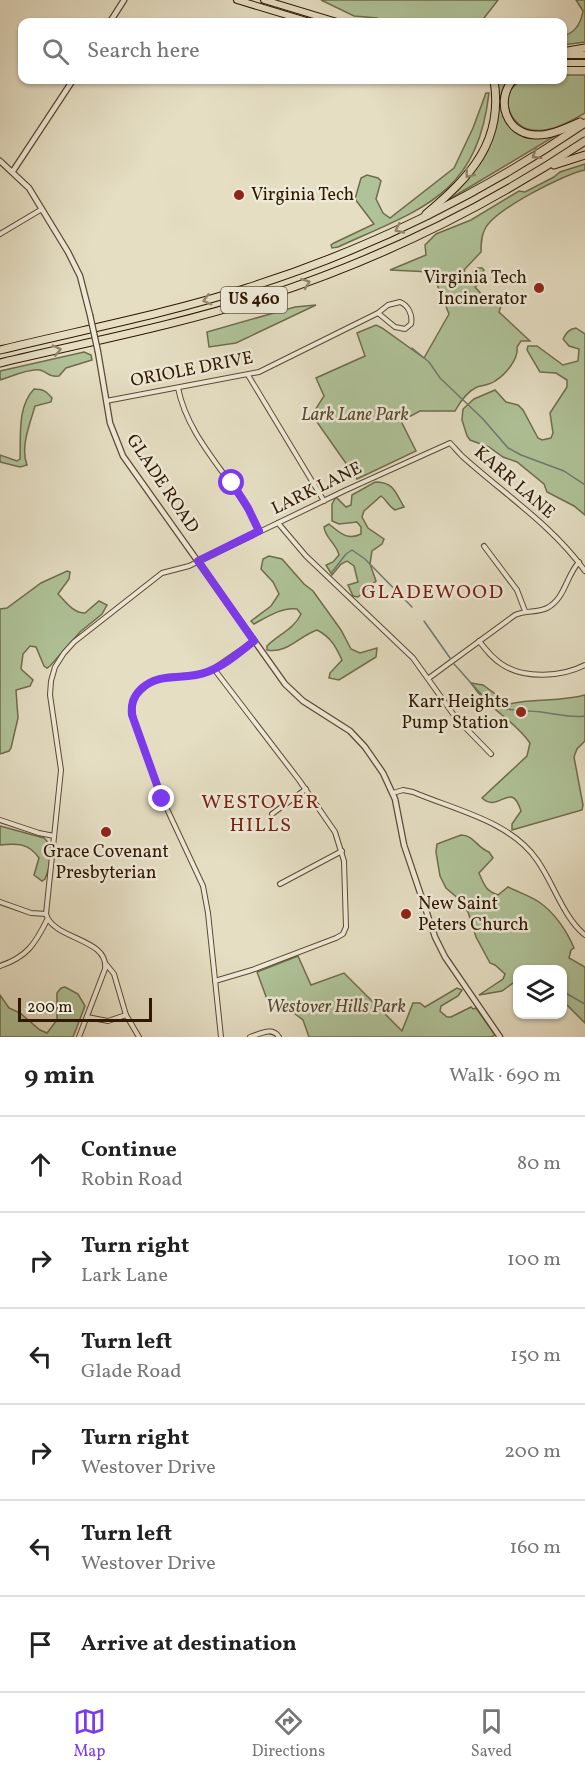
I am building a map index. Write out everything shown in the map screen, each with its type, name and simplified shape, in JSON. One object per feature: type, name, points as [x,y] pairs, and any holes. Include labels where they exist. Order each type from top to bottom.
[{"type":"highway","points":[[567,53],[585,48]]},
{"type":"highway","points":[[417,221],[460,184],[481,155],[493,122],[496,100],[494,84]]},
{"type":"highway","points":[[510,84],[505,90],[504,104],[508,119],[524,133],[542,135],[585,121]]},
{"type":"highway","name":"US 460","points":[[0,350],[169,310],[248,288],[331,259],[417,221],[503,175],[585,121]]},
{"type":"highway","name":"US 460","points":[[0,363],[202,315],[315,280],[435,228],[540,170],[585,141]]},
{"type":"highway","points":[[540,170],[585,155]]},
{"type":"main road","points":[[237,0],[297,18]]},
{"type":"main road","points":[[264,0],[324,18]]},
{"type":"main road","points":[[567,54],[585,54]]},
{"type":"main road","points":[[567,63],[585,63]]},
{"type":"street","points":[[113,18],[124,0]]},
{"type":"street","points":[[13,171],[70,84]]},
{"type":"street","name":"GLADE ROAD","points":[[0,161],[29,188],[78,271],[98,352],[112,432],[123,456],[254,641],[295,694],[341,724],[358,740],[383,773],[398,808],[406,854],[435,937],[445,957],[500,1037]]},
{"type":"street","points":[[0,234],[43,209]]},
{"type":"street","name":"ORIOLE DRIVE","points":[[106,401],[248,375],[270,368],[307,347],[378,313],[388,305],[400,302],[406,305],[411,324],[405,329],[398,328],[378,313]]},
{"type":"street","points":[[248,375],[324,501]]},
{"type":"street","points":[[178,388],[183,410],[190,426],[241,495],[259,531]]},
{"type":"street","name":"LARK LANE","points":[[47,920],[61,770],[50,695],[55,667],[64,652],[162,573],[179,570],[450,443]]},
{"type":"street","name":"KARR LANE","points":[[450,443],[462,456],[528,511],[579,562],[585,571]]},
{"type":"street","points":[[278,523],[306,556],[413,658],[451,712],[491,754]]},
{"type":"street","points":[[484,546],[517,590],[525,611]]},
{"type":"street","points":[[429,678],[515,615],[525,611],[541,610],[553,604],[561,595],[570,574],[579,562]]},
{"type":"street","points":[[221,1037],[208,914],[202,883],[160,794],[132,710],[136,695],[153,681],[166,677],[202,674],[214,669],[254,641]]},
{"type":"street","points":[[479,641],[497,661],[520,672],[558,674],[585,664]]},
{"type":"street","points":[[214,669],[332,826],[342,851],[346,898],[346,927],[343,933],[336,938],[252,970],[215,981]]},
{"type":"street","points":[[272,814],[306,789]]},
{"type":"street","points":[[393,793],[403,790],[413,792],[469,814],[514,836],[538,861],[572,920],[585,935]]},
{"type":"street","points":[[0,820],[54,836]]},
{"type":"street","points":[[280,884],[342,851]]},
{"type":"street","points":[[0,902],[31,913],[46,914]]},
{"type":"street","points":[[0,966],[28,951],[37,941],[47,920],[53,926],[100,952],[116,977],[126,1015],[139,1037]]},
{"type":"street","points":[[79,1037],[106,964]]},
{"type":"street","points":[[87,1017],[108,1021],[126,1015]]},
{"type":"street","points":[[250,1037],[271,1031],[276,1032],[279,1037]]},
{"type":"green space","points":[[321,0],[498,0],[484,18],[354,16]]},
{"type":"green space","points":[[576,0],[585,0],[585,42],[567,44],[567,35],[579,23],[583,11]]},
{"type":"green space","points":[[567,75],[585,75],[585,113],[553,128],[532,130],[523,127],[511,114],[508,98],[516,84],[567,84]]},
{"type":"green space","points":[[498,84],[506,84],[502,93],[502,107],[517,132],[560,133],[443,203],[479,164],[489,140]]},
{"type":"green space","points":[[486,93],[489,93],[482,128],[472,155],[458,177],[419,209],[368,234],[332,248],[331,245],[334,243],[374,224],[355,199],[361,178],[367,175],[381,181],[376,199],[383,213],[390,218],[454,168]]},
{"type":"green space","name":"Lark Lane Park","points":[[585,164],[585,170],[562,178],[530,194],[501,212],[485,229],[481,252],[464,270],[467,275],[470,275],[477,268],[484,270],[481,275],[483,281],[475,287],[487,300],[493,300],[501,306],[499,312],[530,341],[521,341],[514,361],[503,375],[489,384],[470,391],[455,411],[420,411],[401,421],[416,451],[357,479],[312,415],[324,396],[316,378],[365,356],[357,333],[376,325],[424,358],[449,314],[432,272],[390,270],[426,255],[425,245],[436,234],[471,220],[519,191],[525,192],[560,172]]},
{"type":"green space","points":[[316,305],[236,343],[209,347],[207,332],[295,307]]},
{"type":"green space","points":[[576,328],[585,334],[585,515],[574,506],[547,492],[544,484],[517,462],[470,440],[462,420],[463,409],[474,399],[495,390],[506,402],[518,405],[523,410],[538,438],[542,440],[551,438],[553,433],[550,413],[567,387],[567,380],[556,373],[540,372],[527,350],[528,346],[537,346],[563,365],[578,361],[579,349],[569,346],[563,339],[571,329]]},
{"type":"green space","points":[[84,352],[91,355],[92,360],[66,368],[59,376],[36,370],[25,371],[0,380],[0,371]]},
{"type":"green space","points":[[34,389],[44,391],[52,398],[51,402],[35,406],[25,443],[27,465],[20,467],[0,462],[0,455],[17,461],[20,459],[22,413]]},
{"type":"green space","points":[[375,482],[390,486],[404,507],[395,510],[381,496],[364,511],[362,517],[368,528],[384,539],[382,544],[372,551],[370,564],[376,581],[358,597],[353,596],[348,585],[358,582],[354,566],[347,561],[341,564],[332,575],[326,565],[333,562],[339,555],[324,527],[329,524],[340,533],[352,537],[361,534],[361,527],[357,522],[339,524],[332,521],[332,504],[336,497],[346,507],[351,505],[352,495]]},
{"type":"green space","points":[[269,556],[282,559],[313,591],[341,630],[351,649],[360,653],[377,648],[376,657],[339,680],[329,678],[330,673],[342,660],[332,643],[317,630],[287,647],[274,651],[267,650],[267,646],[291,627],[301,614],[297,609],[291,609],[275,613],[254,624],[251,621],[271,606],[279,594],[273,582],[261,569],[263,559]]},
{"type":"green space","points":[[67,571],[70,572],[69,579],[58,594],[70,606],[85,613],[99,601],[107,605],[102,614],[80,632],[47,668],[36,647],[30,646],[23,654],[21,669],[33,680],[30,686],[16,690],[18,718],[11,748],[0,754],[0,609],[7,608],[41,583]]},
{"type":"green space","points":[[471,683],[483,685],[509,704],[585,695],[585,741],[577,749],[574,757],[582,810],[512,830],[512,824],[521,811],[517,802],[509,797],[494,802],[488,802],[482,798],[527,756],[530,743],[516,727],[485,700]]},
{"type":"green space","points":[[0,826],[44,838],[50,847],[51,857],[45,879],[42,881],[34,875],[39,858],[31,849],[17,844],[0,845]]},
{"type":"green space","points":[[461,835],[472,839],[493,858],[479,873],[488,889],[498,895],[508,887],[539,902],[555,916],[574,948],[569,958],[585,967],[585,1023],[567,1005],[567,965],[513,965],[513,983],[502,991],[479,995],[503,979],[505,974],[490,963],[476,937],[468,912],[460,900],[446,888],[440,876],[437,844]]},
{"type":"green space","name":"Westover Hills Park","points":[[298,956],[311,985],[344,973],[402,1031],[413,1003],[420,1003],[425,1007],[457,988],[462,990],[458,996],[441,1006],[440,1011],[447,1017],[451,1017],[471,1007],[476,1008],[495,1035],[491,1037],[309,1037],[303,1020],[277,1000],[268,1002],[257,972]]},
{"type":"green space","points":[[65,987],[78,994],[85,1006],[73,1037],[0,1037],[0,995],[9,1008],[20,1013],[47,1033],[57,1020],[57,993]]},
{"type":"waterway","points":[[412,348],[429,362],[440,378],[483,419],[508,448],[564,471],[585,485]]},
{"type":"waterway","points":[[332,572],[352,550],[365,559],[412,607]]},
{"type":"waterway","points":[[424,621],[450,658]]},
{"type":"waterway","points":[[454,664],[483,696],[496,706],[513,710],[585,716]]},
{"type":"waterway","points":[[567,994],[585,1004]]},
{"type":"place","name":"Virginia Tech","points":[[239,195]]},
{"type":"place","name":"Virginia Tech Incinerator","points":[[539,288]]},
{"type":"place","name":"Karr Heights Pump Station","points":[[521,712]]},
{"type":"place","name":"Grace Covenant Presbyterian","points":[[106,832]]},
{"type":"place","name":"New Saint Peters Church","points":[[406,914]]},
{"type":"district","name":"GLADEWOOD","points":[[433,593]]},
{"type":"district","name":"WESTOVER HILLS","points":[[261,814]]},
{"type":"route","points":[[162,799],[132,715],[132,703],[136,695],[156,680],[198,675],[217,668],[254,641],[198,561],[259,531],[241,495],[232,483]]}]
